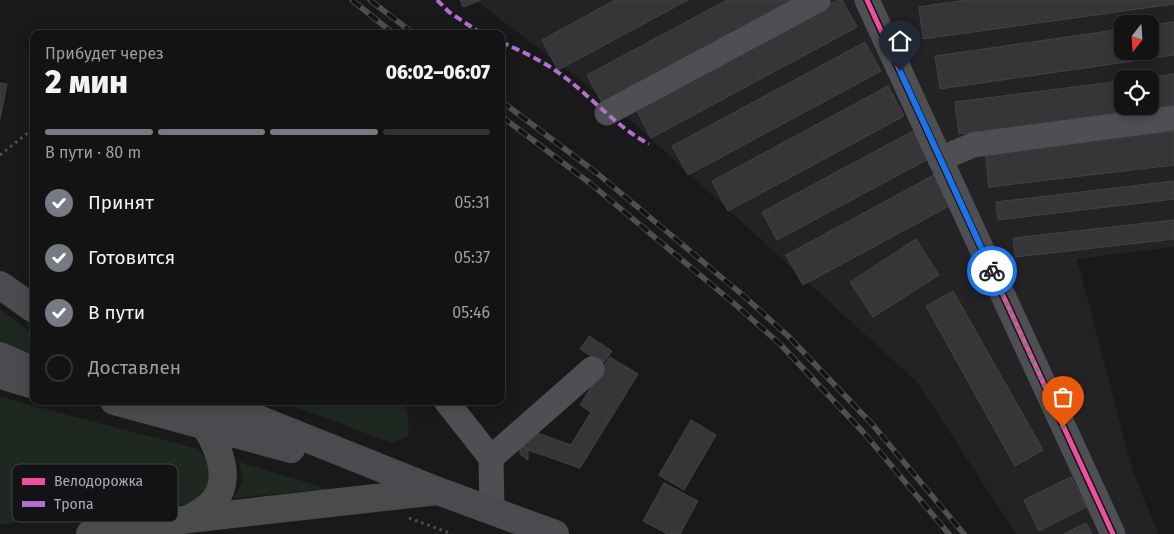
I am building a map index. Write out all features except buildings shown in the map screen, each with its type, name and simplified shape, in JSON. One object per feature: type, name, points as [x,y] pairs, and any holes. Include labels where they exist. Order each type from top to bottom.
[{"type":"highway","points":[[0,285],[30,306]]},
{"type":"highway","points":[[0,356],[30,369]]},
{"type":"highway","points":[[165,405],[204,408],[555,534]]},
{"type":"main road","points":[[0,375],[30,384]]},
{"type":"main road","points":[[189,519],[206,509],[215,500],[221,487],[222,469],[204,408]]},
{"type":"main road","points":[[178,521],[438,491]]},
{"type":"main road","points":[[90,534],[169,522]]},
{"type":"street","points":[[607,113],[818,0]]},
{"type":"street","points":[[867,0],[1113,534]]},
{"type":"street","points":[[940,159],[973,144],[1174,118]]},
{"type":"street","points":[[491,458],[592,369]]},
{"type":"street","points":[[449,405],[491,458],[492,510]]},
{"type":"path","points":[[0,154],[30,131]]},
{"type":"shaded area","points":[[475,0],[1174,0],[1174,247],[1077,259],[1132,469],[1158,534],[1016,534],[917,382],[617,108]]},
{"type":"shaded area","points":[[0,309],[30,332],[30,355],[0,342]]},
{"type":"shaded area","points":[[0,397],[198,449],[212,465],[207,487],[191,504],[178,505],[178,464],[12,464],[12,522],[19,522],[0,524]]},
{"type":"shaded area","points":[[287,405],[405,405],[407,411],[409,436],[392,443]]},
{"type":"shaded area","points":[[239,462],[328,489],[234,498],[243,479]]},
{"type":"railway","points":[[352,0],[389,30]]},
{"type":"railway","points":[[370,0],[409,30]]},
{"type":"railway","points":[[505,104],[598,174],[745,297],[788,336],[872,424],[964,534]]},
{"type":"railway","points":[[505,119],[591,184],[780,344],[863,432],[949,534]]},
{"type":"marked path","points":[[437,0],[449,12],[476,30]]},
{"type":"marked path","points":[[505,44],[559,73],[625,128],[649,144]]},
{"type":"cycle path","points":[[867,0],[1113,534]]},
{"type":"way so far","points":[[992,271],[1063,427]]},
{"type":"route","points":[[900,71],[992,271]]}]
